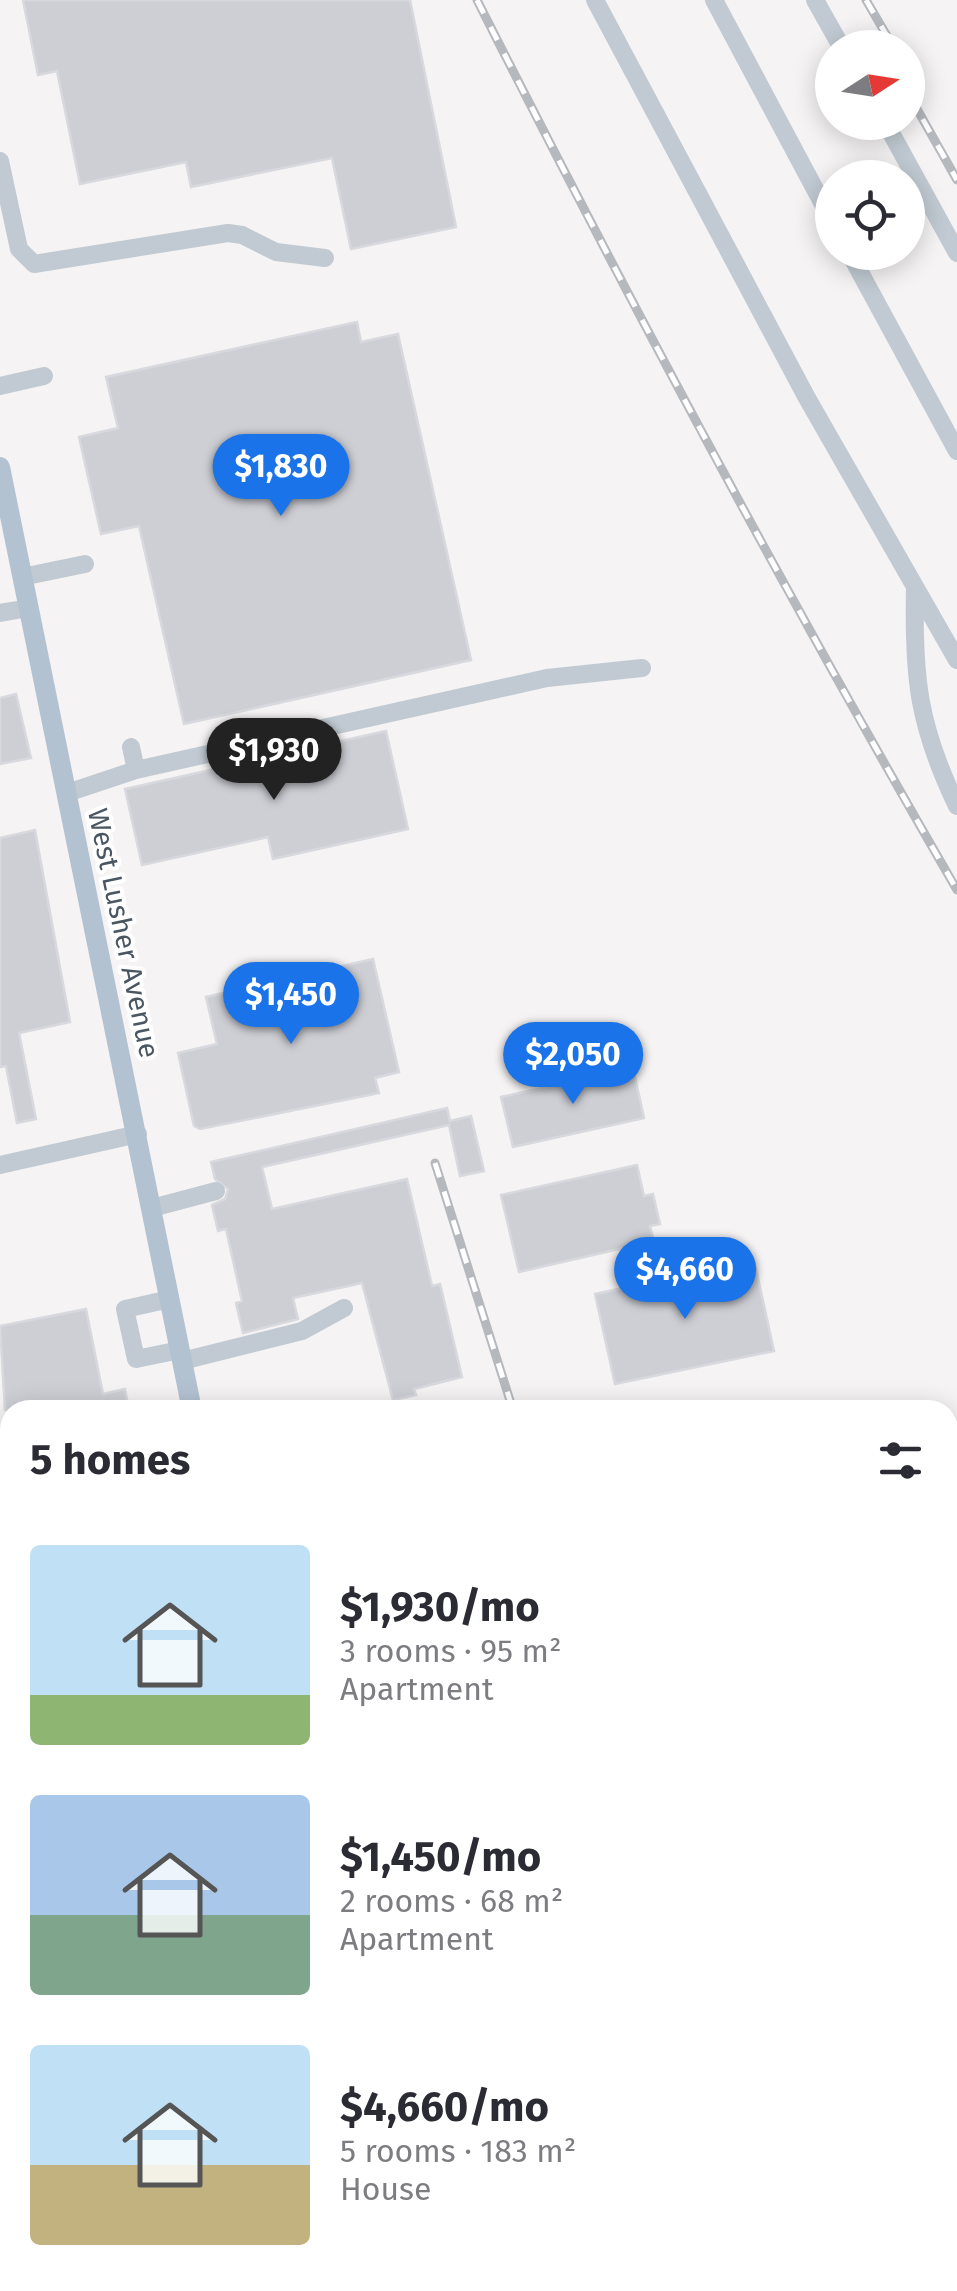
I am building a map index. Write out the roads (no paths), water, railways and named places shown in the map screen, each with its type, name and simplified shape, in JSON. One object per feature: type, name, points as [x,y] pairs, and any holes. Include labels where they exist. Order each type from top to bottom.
[{"type":"main road","name":"West Lusher Avenue","points":[[0,468],[190,1400]]},
{"type":"street","points":[[595,0],[807,398],[957,660]]},
{"type":"street","points":[[714,0],[815,189]]},
{"type":"street","points":[[815,0],[832,30]]},
{"type":"street","points":[[895,140],[957,253]]},
{"type":"street","points":[[0,161],[19,250],[34,264],[228,233],[242,235],[276,252],[325,258]]},
{"type":"street","points":[[860,270],[957,451]]},
{"type":"street","points":[[0,386],[44,376]]},
{"type":"street","points":[[22,577],[85,564]]},
{"type":"street","points":[[915,588],[918,702],[930,750],[950,772],[957,806]]},
{"type":"street","points":[[0,613],[28,608]]},
{"type":"street","points":[[67,793],[136,770],[547,678],[642,668]]},
{"type":"street","points":[[131,747],[136,770]]},
{"type":"street","points":[[0,1164],[138,1134]]},
{"type":"street","points":[[152,1208],[216,1191]]},
{"type":"street","points":[[170,1299],[126,1308],[136,1359],[181,1355],[302,1330],[344,1308]]},
{"type":"railway","points":[[477,0],[711,448],[957,890]]},
{"type":"railway","points":[[866,0],[884,30]]},
{"type":"railway","points":[[925,123],[957,180]]},
{"type":"railway","points":[[435,1163],[510,1400]]}]
